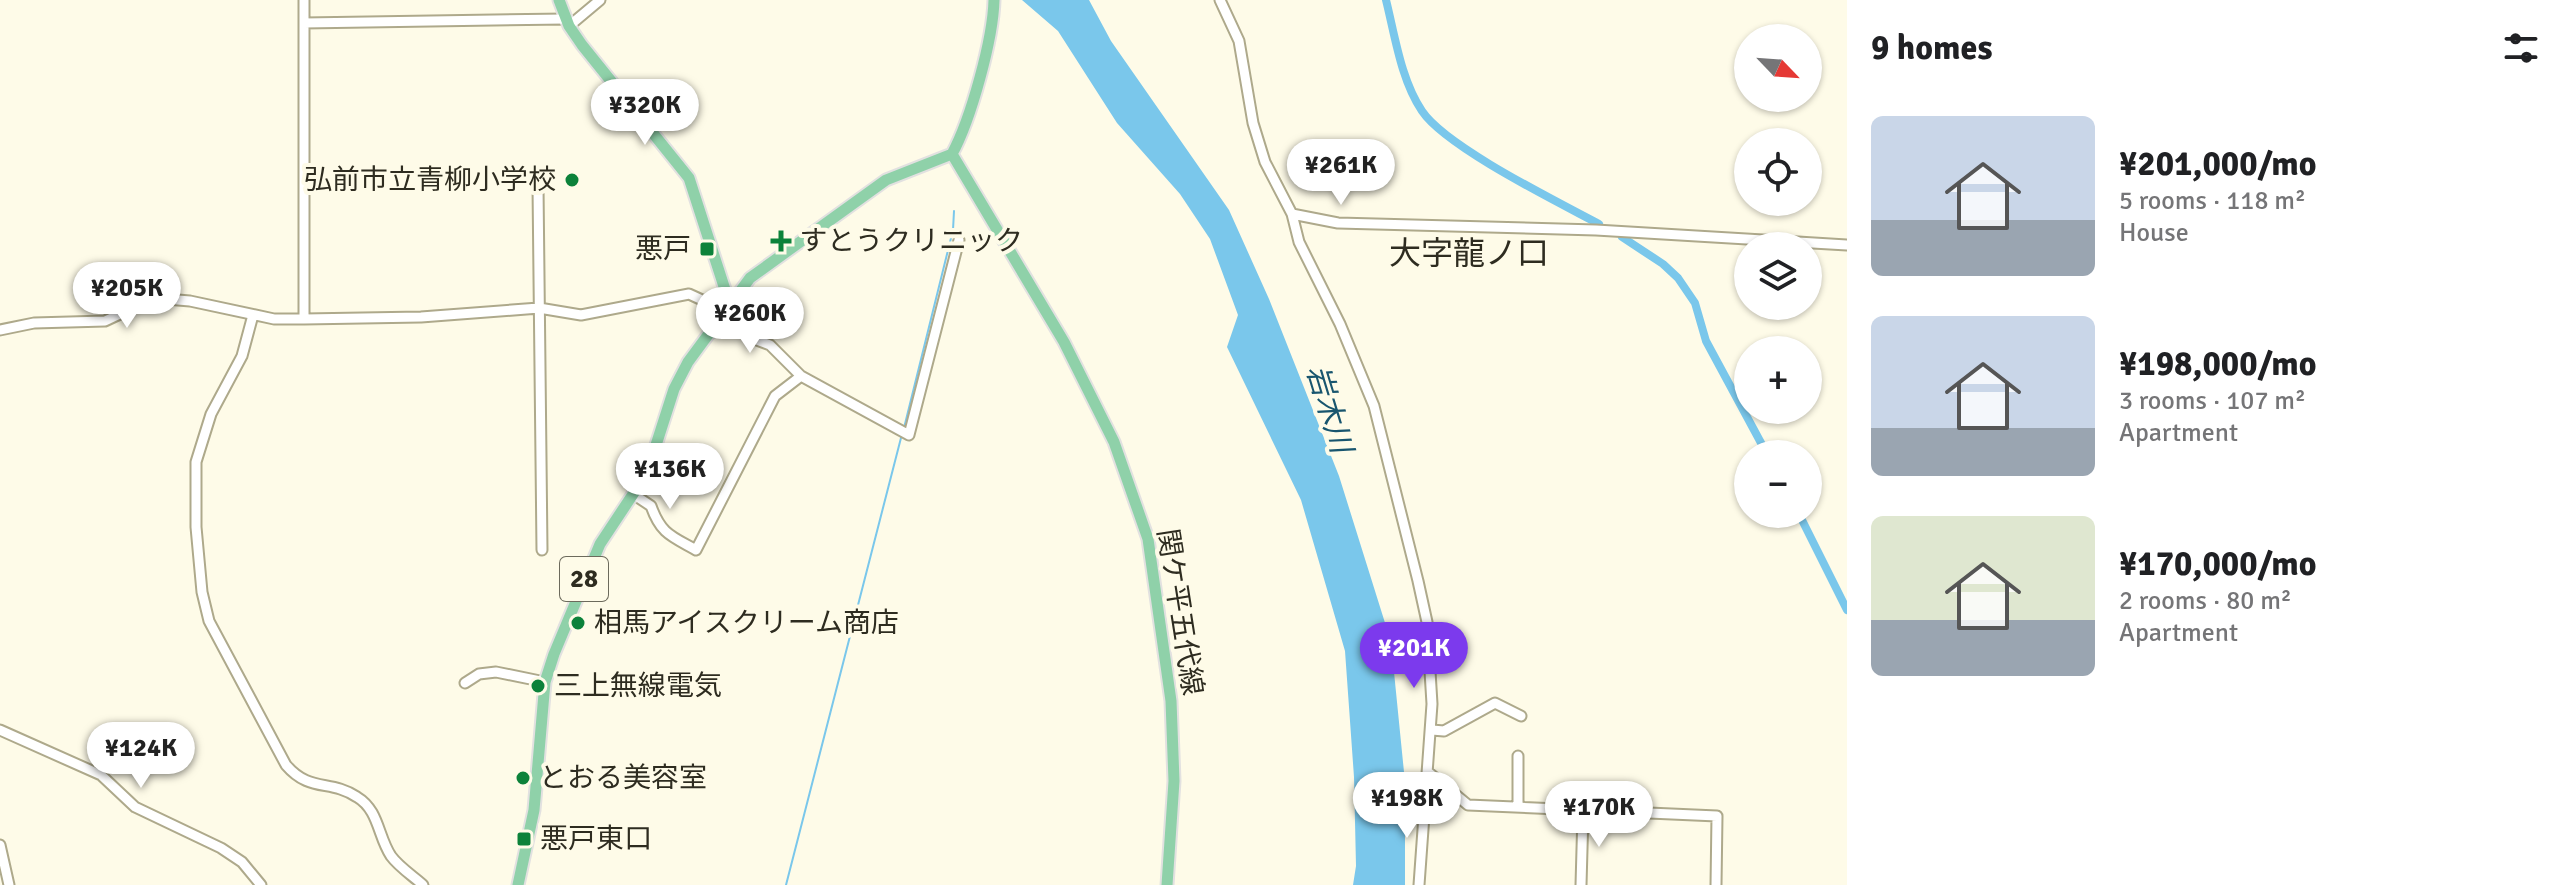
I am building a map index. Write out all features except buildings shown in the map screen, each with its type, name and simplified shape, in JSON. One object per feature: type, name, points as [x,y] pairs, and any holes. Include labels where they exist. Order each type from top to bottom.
[{"type":"main road","points":[[559,0],[567,22],[689,178],[726,306]]},
{"type":"main road","points":[[952,154],[975,89],[994,0]]},
{"type":"main road","name":"28","points":[[518,885],[538,783],[545,682],[563,628],[600,544],[651,464],[680,376],[726,306],[750,278],[886,180],[952,154]]},
{"type":"main road","name":"関ケ平五代線","points":[[952,154],[1064,342],[1114,442],[1148,539],[1171,701],[1174,781],[1167,885]]},
{"type":"street","points":[[304,0],[304,319]]},
{"type":"street","points":[[304,23],[567,22],[600,0]]},
{"type":"street","points":[[1220,0],[1239,41],[1253,123],[1265,162],[1292,214],[1299,242],[1340,324],[1374,406],[1427,622],[1432,730],[1419,885]]},
{"type":"street","points":[[538,186],[542,550]]},
{"type":"street","points":[[1292,214],[1338,223],[1596,230],[1847,245]]},
{"type":"street","points":[[0,330],[34,323],[105,321],[154,298],[190,301],[253,315],[304,319],[421,317],[539,308],[581,315],[652,303],[682,293],[726,306],[754,339],[770,345],[801,376],[909,435],[959,240]]},
{"type":"street","points":[[253,315],[242,356],[211,414],[196,462],[196,527],[202,592],[209,621],[286,765],[298,778],[313,786],[336,786],[364,802],[377,821],[391,856],[423,885]]},
{"type":"street","points":[[633,494],[651,506],[658,526],[665,533],[696,550],[775,396],[801,376]]},
{"type":"street","points":[[465,683],[479,674],[496,672],[545,682]]},
{"type":"street","points":[[1432,730],[1444,731],[1495,703],[1521,716]]},
{"type":"street","points":[[0,730],[101,775],[135,807],[221,848],[242,862],[261,885]]},
{"type":"street","points":[[1518,756],[1518,806]]},
{"type":"street","points":[[1428,772],[1468,805],[1518,806],[1583,813],[1717,816],[1716,885]]},
{"type":"street","points":[[1581,885],[1583,813]]},
{"type":"street","points":[[0,845],[9,885]]},
{"type":"water","name":"岩木川","points":[[1022,0],[1089,0],[1111,41],[1229,210],[1269,299],[1339,476],[1391,642],[1405,782],[1405,885],[1353,885],[1356,866],[1354,777],[1345,651],[1301,500],[1227,347],[1238,315],[1210,239],[1180,194],[1117,123],[1058,31]]},
{"type":"waterway","points":[[1386,0],[1409,86],[1422,111],[1435,125],[1504,173],[1599,224]]},
{"type":"waterway","points":[[904,428],[953,230],[954,211]]},
{"type":"waterway","points":[[1622,237],[1663,264],[1678,278],[1695,303],[1706,341],[1759,440]]},
{"type":"waterway","points":[[786,885],[902,434]]},
{"type":"waterway","points":[[1806,528],[1847,610]]},
{"type":"place","name":"弘前市立青柳小学校","points":[[572,180]]},
{"type":"place","name":"すとうクリニック","points":[[781,241]]},
{"type":"place","name":"悪戸","points":[[707,249]]},
{"type":"place","name":"相馬アイスクリーム商店","points":[[578,623]]},
{"type":"place","name":"三上無線電気","points":[[538,686]]},
{"type":"place","name":"とおる美容室","points":[[523,778]]},
{"type":"place","name":"悪戸東口","points":[[524,839]]},
{"type":"district","name":"大字龍ノ口","points":[[1469,253]]}]
